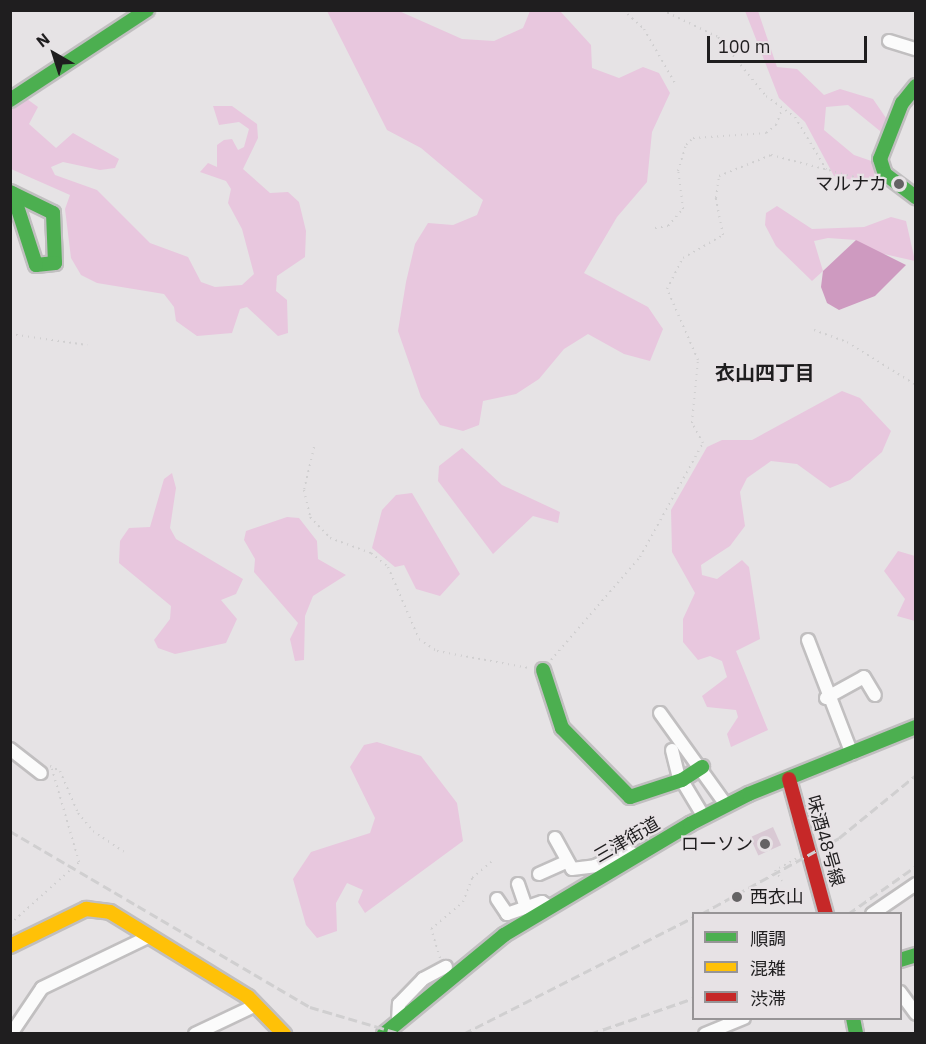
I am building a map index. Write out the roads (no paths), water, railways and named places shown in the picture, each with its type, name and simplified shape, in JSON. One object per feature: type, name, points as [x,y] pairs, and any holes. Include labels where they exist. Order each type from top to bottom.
[{"type":"main road","points":[[10,87],[127,10]]},
{"type":"main road","points":[[10,100],[147,10]]},
{"type":"main road","points":[[915,86],[902,103],[880,159],[885,174],[915,197]]},
{"type":"main road","points":[[12,193],[53,213],[55,263],[36,265],[12,193]]},
{"type":"main road","points":[[543,670],[562,728],[630,797],[682,780],[702,767]]},
{"type":"main road","name":"三津街道","points":[[384,1034],[504,935],[637,855],[726,805],[915,727]]},
{"type":"main road","name":"味酒48号線","points":[[789,779],[825,912]]},
{"type":"main road","points":[[10,946],[97,908],[148,937],[256,1005],[284,1034]]},
{"type":"street","points":[[889,40],[915,49]]},
{"type":"street","points":[[808,640],[826,698],[852,754]]},
{"type":"street","points":[[826,698],[864,677],[875,695]]},
{"type":"street","points":[[660,713],[702,767],[726,805]]},
{"type":"street","points":[[10,749],[46,768]]},
{"type":"street","points":[[672,750],[682,780],[704,817]]},
{"type":"street","points":[[555,838],[564,863]]},
{"type":"street","points":[[539,874],[564,863],[583,869],[627,851],[637,855]]},
{"type":"street","points":[[518,884],[526,907]]},
{"type":"street","points":[[875,912],[915,884]]},
{"type":"street","points":[[497,899],[507,914],[542,902],[550,907]]},
{"type":"street","points":[[11,1034],[42,988],[148,937]]},
{"type":"street","points":[[398,1021],[399,1004],[423,979],[446,967]]},
{"type":"street","points":[[902,995],[915,1014]]},
{"type":"street","points":[[195,1034],[256,1005]]},
{"type":"street","points":[[705,1034],[739,1020]]},
{"type":"railway","points":[[705,912],[839,838],[916,775]]},
{"type":"railway","points":[[10,831],[310,1007],[402,1034]]},
{"type":"railway","points":[[851,912],[916,866]]},
{"type":"railway","points":[[463,1034],[692,918]]},
{"type":"railway","points":[[590,1034],[692,999]]},
{"type":"place","name":"マルナカ","points":[[899,184]]},
{"type":"place","name":"ローソン","points":[[765,844]]},
{"type":"place","name":"西衣山","points":[[737,897]]},
{"type":"district","name":"衣山四丁目","points":[[765,372]]}]
